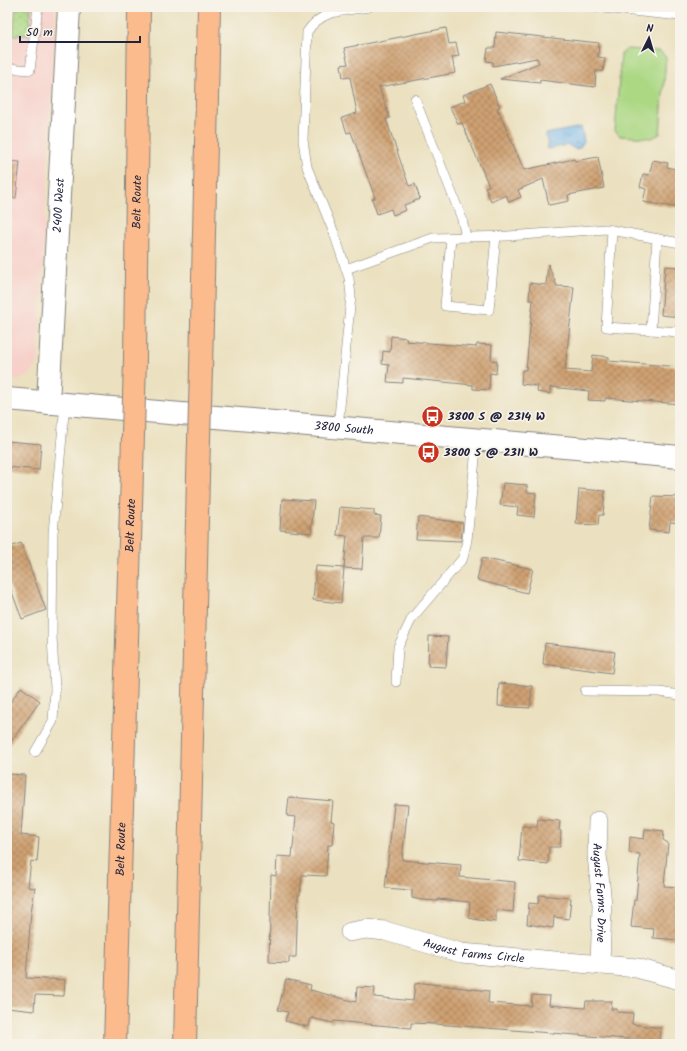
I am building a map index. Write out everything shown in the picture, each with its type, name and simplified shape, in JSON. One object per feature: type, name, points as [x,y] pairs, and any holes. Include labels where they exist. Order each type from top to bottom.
[{"type":"highway","name":"Belt Route","points":[[115,1044],[135,359],[139,7]]},
{"type":"highway","points":[[185,1044],[209,7]]},
{"type":"street","name":"2400 West","points":[[56,404],[69,7]]},
{"type":"street","name":"3800 South","points":[[7,399],[680,457]]},
{"type":"street","name":"August Farms Drive","points":[[598,821],[597,855],[602,905],[600,965]]},
{"type":"street","name":"August Farms Circle","points":[[350,932],[367,929],[385,931],[461,953],[473,955],[637,968],[680,980]]},
{"type":"lane","points":[[7,68],[30,70],[38,7]]},
{"type":"lane","points":[[338,427],[351,296],[346,269],[334,233],[307,167],[303,140],[307,32],[313,23],[325,14],[369,7]]},
{"type":"lane","points":[[593,7],[680,16]]},
{"type":"lane","points":[[415,99],[462,219],[466,238]]},
{"type":"lane","points":[[346,269],[433,238],[466,238],[592,229],[612,230],[680,244]]},
{"type":"lane","points":[[612,230],[606,327],[680,332]]},
{"type":"lane","points":[[451,238],[445,306],[489,310],[496,236]]},
{"type":"lane","points":[[651,330],[657,239]]},
{"type":"lane","points":[[35,752],[53,721],[55,689],[52,637],[52,533],[56,404]]},
{"type":"lane","points":[[396,682],[398,647],[412,618],[463,558],[468,540],[477,439]]},
{"type":"lane","points":[[585,691],[659,692],[680,695]]},
{"type":"shaded area","points":[[7,7],[56,7],[38,363],[29,376],[13,382],[7,382]]},
{"type":"green space","points":[[16,7],[31,7],[29,35],[13,35]]},
{"type":"green space","points":[[627,49],[660,51],[666,57],[660,134],[652,138],[620,136],[615,131],[621,54]]},
{"type":"water","points":[[581,127],[584,141],[580,148],[575,149],[568,145],[548,149],[546,134]]},
{"type":"building","points":[[446,28],[449,44],[456,43],[459,56],[452,57],[455,73],[379,87],[390,118],[386,119],[409,186],[415,184],[420,199],[404,205],[406,210],[393,215],[391,209],[377,214],[372,199],[375,198],[362,162],[351,132],[347,133],[342,118],[357,113],[350,77],[343,78],[341,65],[348,64],[344,48]]},
{"type":"building","points":[[496,32],[599,43],[598,57],[605,58],[603,71],[596,71],[595,87],[540,80],[540,83],[500,79],[539,63],[537,58],[493,66],[493,62],[486,61],[488,48],[495,48]]},
{"type":"building","points":[[490,84],[500,107],[497,108],[524,170],[574,159],[575,161],[598,157],[604,188],[568,195],[569,201],[549,205],[543,179],[518,190],[521,197],[509,202],[506,195],[491,202],[485,187],[489,186],[462,123],[458,124],[450,107],[465,101],[463,95]]},
{"type":"building","points":[[653,160],[668,163],[667,167],[680,170],[680,208],[643,202],[646,189],[640,187],[643,174],[649,175]]},
{"type":"building","points":[[7,161],[20,162],[16,198],[7,198]]},
{"type":"building","points":[[548,264],[557,286],[574,287],[565,370],[591,372],[593,355],[609,357],[609,361],[680,367],[680,404],[605,398],[605,401],[588,400],[589,391],[550,387],[550,394],[537,392],[538,386],[521,384],[522,370],[526,370],[533,300],[529,300],[530,283],[546,285]]},
{"type":"building","points":[[665,266],[680,267],[680,317],[661,315]]},
{"type":"building","points":[[391,336],[407,338],[406,341],[476,347],[477,344],[492,345],[491,360],[497,361],[496,374],[490,373],[489,390],[473,389],[473,385],[403,378],[403,383],[387,382],[389,365],[382,364],[383,351],[390,352]]},
{"type":"building","points":[[7,441],[41,444],[39,470],[7,467]]},
{"type":"building","points":[[503,483],[527,485],[527,492],[536,493],[534,517],[517,515],[518,507],[500,505]]},
{"type":"building","points":[[579,489],[605,491],[603,515],[599,515],[598,525],[576,524]]},
{"type":"building","points":[[653,496],[680,497],[680,523],[670,522],[669,532],[649,530]]},
{"type":"building","points":[[282,499],[314,501],[311,533],[280,530]]},
{"type":"building","points":[[340,507],[374,510],[374,515],[381,516],[379,538],[364,538],[362,569],[344,568],[347,536],[337,535]]},
{"type":"building","points":[[418,517],[463,523],[461,541],[416,539]]},
{"type":"building","points":[[21,543],[46,610],[22,619],[7,579],[7,548]]},
{"type":"building","points":[[482,558],[533,569],[527,593],[477,580]]},
{"type":"building","points":[[316,566],[344,568],[341,603],[313,600]]},
{"type":"building","points":[[429,636],[448,637],[446,667],[428,666]]},
{"type":"building","points":[[545,643],[615,652],[612,673],[543,664]]},
{"type":"building","points":[[499,683],[532,686],[530,708],[498,706]]},
{"type":"building","points":[[21,687],[40,701],[7,747],[7,707]]},
{"type":"building","points":[[7,774],[25,775],[21,835],[39,837],[37,862],[31,861],[28,887],[35,888],[31,912],[26,978],[65,980],[64,996],[35,995],[34,1011],[7,1008]]},
{"type":"building","points":[[289,797],[333,801],[331,821],[334,822],[332,845],[328,845],[326,876],[302,875],[300,895],[298,895],[296,957],[289,957],[289,963],[269,962],[271,875],[276,876],[277,856],[292,857],[296,817],[287,816]]},
{"type":"building","points":[[394,804],[408,805],[402,860],[461,865],[460,877],[515,882],[513,912],[496,910],[496,922],[479,920],[469,918],[470,902],[438,899],[438,901],[422,900],[412,898],[412,890],[385,888]]},
{"type":"building","points":[[538,819],[560,821],[560,847],[549,847],[548,864],[519,861],[522,826],[537,827]]},
{"type":"building","points":[[645,829],[664,831],[663,840],[668,843],[664,886],[680,887],[680,940],[653,938],[654,929],[631,927],[634,900],[636,900],[640,854],[629,853],[630,837],[644,839]]},
{"type":"building","points":[[539,895],[571,898],[569,919],[554,917],[553,928],[527,924],[529,903],[538,904]]},
{"type":"building","points":[[286,979],[311,985],[310,990],[356,1002],[357,987],[375,988],[374,997],[413,1001],[415,984],[423,983],[489,991],[488,1003],[531,1006],[532,995],[550,996],[549,1005],[585,1008],[586,1001],[612,1001],[611,1009],[617,1009],[617,1012],[633,1013],[632,1024],[661,1028],[659,1044],[640,1044],[640,1040],[436,1024],[411,1023],[411,1028],[334,1021],[333,1023],[311,1018],[309,1027],[285,1021],[288,1012],[278,1010]]},
{"type":"place","name":"3800 S @ 2314 W","points":[[433,416]]},
{"type":"place","name":"3800 S @ 2311 W","points":[[428,452]]}]
